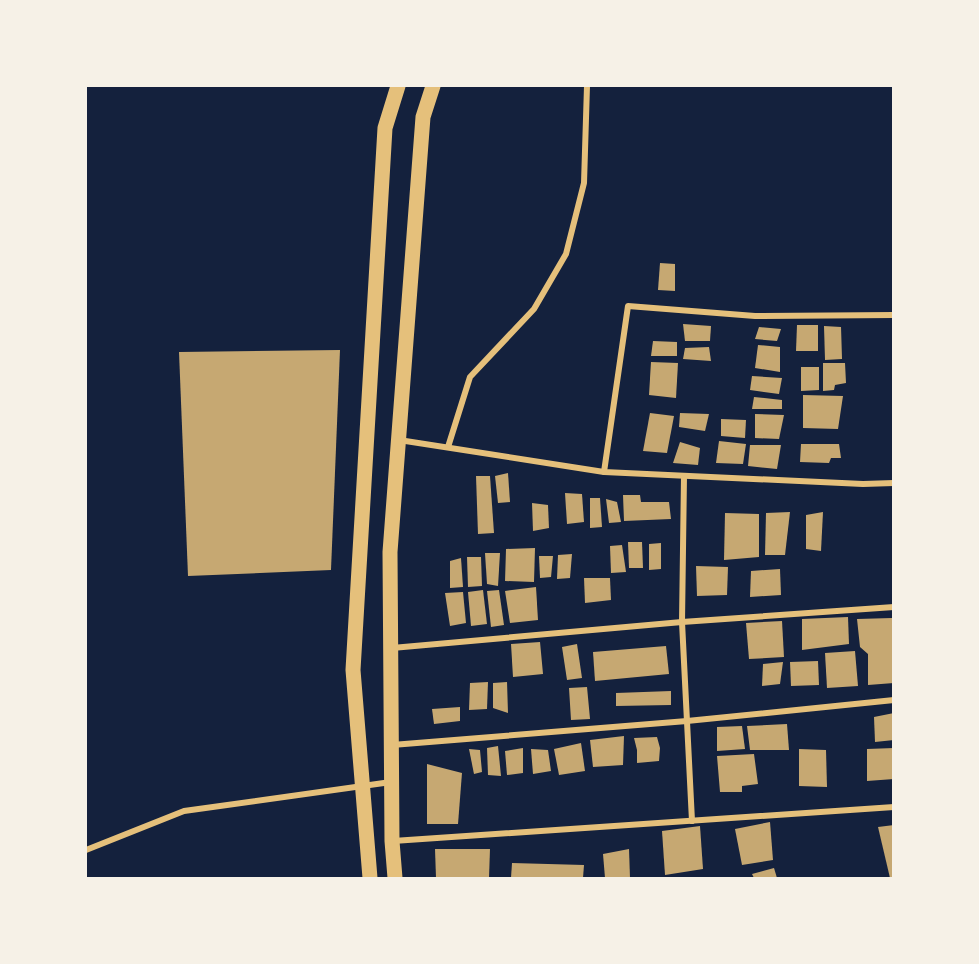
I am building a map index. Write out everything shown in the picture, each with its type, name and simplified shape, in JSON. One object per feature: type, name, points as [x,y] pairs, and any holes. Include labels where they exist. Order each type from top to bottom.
[{"type":"main road","points":[[370,879],[353,670],[385,128],[398,86]]},
{"type":"main road","points":[[395,879],[392,841],[390,552],[423,117],[433,86]]},
{"type":"street","points":[[448,447],[470,377],[534,309],[566,254],[584,183],[586,86]]},
{"type":"street","points":[[604,472],[628,306],[755,316],[894,315]]},
{"type":"street","points":[[399,440],[604,472],[863,484],[894,483]]},
{"type":"street","points":[[684,476],[682,622],[692,821]]},
{"type":"street","points":[[391,648],[682,622],[894,607]]},
{"type":"street","points":[[392,745],[687,721],[894,700]]},
{"type":"street","points":[[86,850],[184,811],[392,782]]},
{"type":"street","points":[[392,841],[894,807]]},
{"type":"building","points":[[660,263],[675,264],[675,291],[658,290]]},
{"type":"building","points":[[683,324],[711,326],[710,341],[685,341]]},
{"type":"building","points":[[797,325],[818,325],[818,351],[796,351]]},
{"type":"building","points":[[824,326],[841,327],[842,359],[825,360]]},
{"type":"building","points":[[759,327],[781,329],[777,341],[755,339]]},
{"type":"building","points":[[653,341],[677,342],[677,356],[651,356]]},
{"type":"building","points":[[758,345],[780,347],[780,372],[755,368]]},
{"type":"building","points":[[709,347],[711,361],[683,359],[685,348]]},
{"type":"building","points":[[340,350],[331,570],[188,576],[179,352]]},
{"type":"building","points":[[651,362],[678,363],[676,398],[649,395]]},
{"type":"building","points":[[823,363],[845,363],[846,383],[835,385],[834,390],[823,391]]},
{"type":"building","points":[[801,367],[819,367],[819,390],[801,391]]},
{"type":"building","points":[[752,376],[782,378],[779,394],[750,390]]},
{"type":"building","points":[[803,395],[843,396],[838,429],[803,428]]},
{"type":"building","points":[[754,397],[782,400],[782,409],[752,409]]},
{"type":"building","points":[[650,413],[674,416],[667,453],[643,451]]},
{"type":"building","points":[[680,413],[709,414],[705,431],[679,427]]},
{"type":"building","points":[[755,414],[784,415],[779,439],[755,438]]},
{"type":"building","points":[[721,419],[746,420],[745,438],[721,436]]},
{"type":"building","points":[[719,441],[746,444],[743,464],[716,463]]},
{"type":"building","points":[[680,442],[700,448],[698,465],[673,463]]},
{"type":"building","points":[[801,444],[839,444],[841,458],[831,458],[829,463],[800,462]]},
{"type":"building","points":[[750,445],[781,445],[777,469],[748,466]]},
{"type":"building","points":[[508,473],[510,502],[498,503],[495,476]]},
{"type":"building","points":[[476,476],[490,476],[494,533],[478,534]]},
{"type":"building","points":[[565,493],[582,494],[584,522],[567,524]]},
{"type":"building","points":[[623,495],[640,495],[641,502],[669,502],[671,519],[624,521]]},
{"type":"building","points":[[590,498],[600,498],[602,527],[590,528]]},
{"type":"building","points":[[606,499],[617,502],[621,522],[609,523]]},
{"type":"building","points":[[532,503],[548,505],[549,528],[533,531]]},
{"type":"building","points":[[790,512],[785,555],[765,555],[766,513]]},
{"type":"building","points":[[823,512],[821,551],[806,549],[806,515]]},
{"type":"building","points":[[725,513],[759,514],[759,557],[724,560]]},
{"type":"building","points":[[628,542],[642,542],[643,568],[629,568]]},
{"type":"building","points":[[661,543],[661,569],[649,570],[649,544]]},
{"type":"building","points":[[622,545],[626,572],[611,573],[610,546]]},
{"type":"building","points":[[535,548],[534,582],[505,581],[506,549]]},
{"type":"building","points":[[485,553],[500,553],[498,586],[487,584]]},
{"type":"building","points":[[572,554],[570,578],[557,579],[558,555]]},
{"type":"building","points":[[539,556],[553,556],[551,577],[540,578]]},
{"type":"building","points":[[467,557],[481,557],[482,586],[468,587]]},
{"type":"building","points":[[461,558],[463,587],[450,588],[450,561]]},
{"type":"building","points":[[696,566],[728,567],[727,595],[697,596]]},
{"type":"building","points":[[780,569],[781,595],[750,597],[751,571]]},
{"type":"building","points":[[584,578],[610,578],[611,600],[585,603]]},
{"type":"building","points":[[536,587],[538,620],[510,623],[505,591]]},
{"type":"building","points":[[483,590],[487,624],[471,626],[468,592]]},
{"type":"building","points":[[499,590],[504,625],[491,627],[487,591]]},
{"type":"building","points":[[463,592],[466,623],[450,626],[445,593]]},
{"type":"building","points":[[848,617],[849,644],[802,650],[802,619]]},
{"type":"building","points":[[892,618],[894,683],[868,685],[868,654],[860,647],[857,619]]},
{"type":"building","points":[[782,621],[784,657],[749,659],[746,623]]},
{"type":"building","points":[[540,642],[543,674],[513,677],[511,644]]},
{"type":"building","points":[[577,644],[582,678],[567,680],[562,647]]},
{"type":"building","points":[[666,646],[669,674],[595,681],[593,652]]},
{"type":"building","points":[[855,651],[858,686],[827,688],[825,653]]},
{"type":"building","points":[[818,661],[819,685],[791,686],[790,662]]},
{"type":"building","points":[[783,662],[780,684],[762,686],[763,664]]},
{"type":"building","points":[[488,682],[487,709],[469,710],[470,683]]},
{"type":"building","points":[[507,682],[508,713],[493,708],[493,683]]},
{"type":"building","points":[[587,687],[590,719],[571,720],[569,688]]},
{"type":"building","points":[[671,691],[671,705],[616,706],[616,693]]},
{"type":"building","points":[[460,707],[460,721],[434,724],[432,709]]},
{"type":"building","points":[[894,713],[894,740],[875,742],[874,717]]},
{"type":"building","points":[[787,724],[789,750],[750,750],[747,726]]},
{"type":"building","points":[[742,726],[745,749],[717,751],[717,727]]},
{"type":"building","points":[[624,736],[623,765],[593,767],[590,740]]},
{"type":"building","points":[[657,737],[660,748],[659,761],[637,763],[634,738]]},
{"type":"building","points":[[581,743],[585,771],[559,775],[554,749]]},
{"type":"building","points":[[498,746],[501,776],[488,775],[487,748]]},
{"type":"building","points":[[523,748],[523,773],[507,775],[505,751]]},
{"type":"building","points":[[894,748],[894,779],[867,781],[867,749]]},
{"type":"building","points":[[469,749],[480,750],[482,772],[474,774]]},
{"type":"building","points":[[531,749],[548,750],[551,771],[533,774]]},
{"type":"building","points":[[799,749],[826,750],[827,787],[799,786]]},
{"type":"building","points":[[754,754],[758,784],[742,786],[742,792],[720,792],[717,756]]},
{"type":"building","points":[[427,764],[462,773],[458,824],[427,824]]},
{"type":"building","points":[[770,822],[773,860],[742,865],[735,829]]},
{"type":"building","points":[[894,825],[894,878],[890,878],[878,827]]},
{"type":"building","points":[[700,826],[703,869],[665,875],[662,831]]},
{"type":"building","points":[[435,849],[490,849],[489,878],[436,878]]},
{"type":"building","points":[[629,849],[630,878],[605,878],[603,854]]},
{"type":"building","points":[[512,863],[584,865],[583,878],[511,878]]},
{"type":"building","points":[[774,868],[777,878],[754,878],[752,874]]}]
